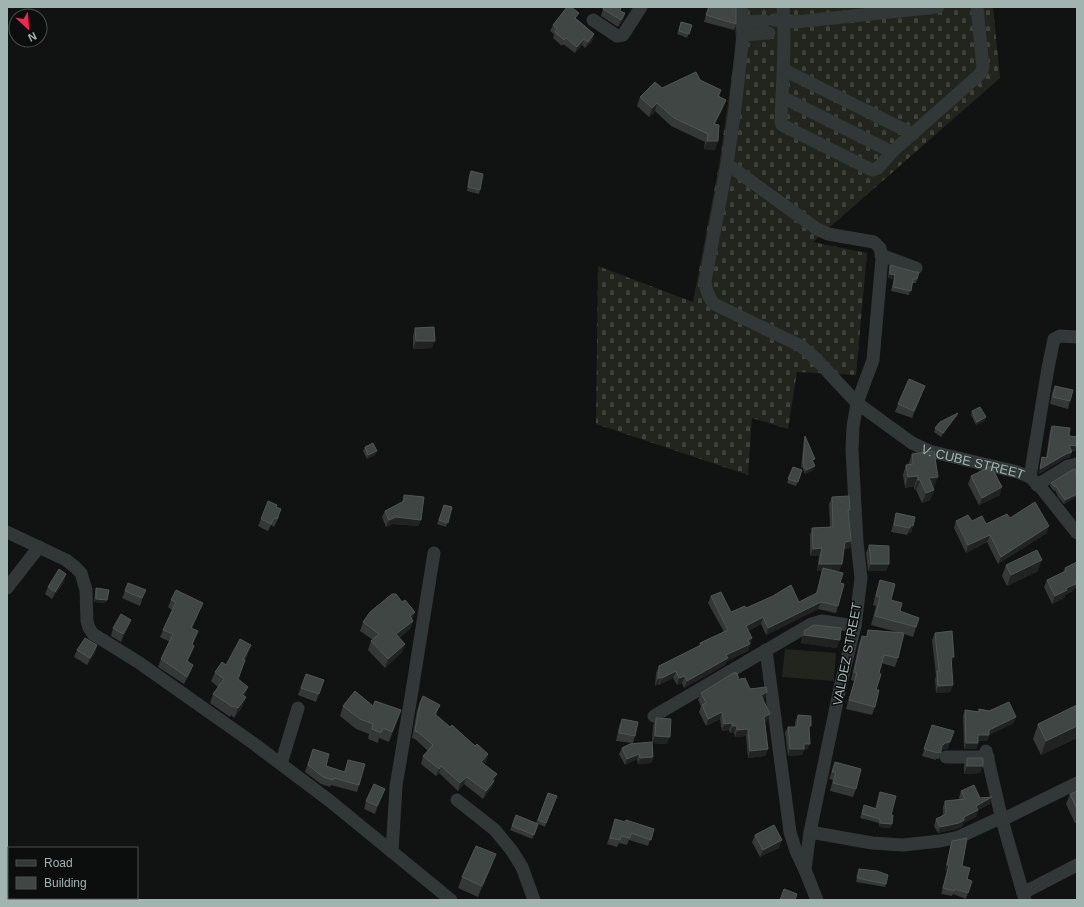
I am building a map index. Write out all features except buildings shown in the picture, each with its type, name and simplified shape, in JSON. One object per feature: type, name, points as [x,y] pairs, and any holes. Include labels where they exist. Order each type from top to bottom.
[{"type":"street","points":[[593,20],[617,36],[623,35],[641,7]]},
{"type":"street","name":"V. CUBE STREET","points":[[741,7],[743,29],[735,109],[705,281],[706,291],[709,298],[714,304],[801,346],[815,358],[857,403],[912,443],[929,451],[1017,472],[1033,481],[1042,489],[1077,533]]},
{"type":"street","points":[[743,29],[779,23],[938,7]]},
{"type":"street","points":[[779,23],[784,70],[781,122],[784,126],[872,170],[878,168],[892,152],[982,71],[983,68],[977,7]]},
{"type":"street","points":[[784,70],[913,134]]},
{"type":"street","points":[[782,97],[892,152]]},
{"type":"street","points":[[726,164],[817,229],[828,234],[874,242],[880,248],[881,255],[916,268]]},
{"type":"street","name":"VALDEZ STREET","points":[[817,900],[805,870],[810,832],[841,683],[855,626],[861,578],[857,542],[852,450],[853,428],[857,403],[873,360],[882,258],[881,255]]},
{"type":"street","points":[[1033,481],[1048,368],[1054,339],[1060,336],[1077,337]]},
{"type":"street","points":[[1033,481],[1068,466],[1077,464]]},
{"type":"street","points":[[7,532],[66,560],[81,573],[86,590],[87,621],[92,634],[138,662],[253,743],[330,801],[451,900]]},
{"type":"street","points":[[7,588],[39,547]]},
{"type":"street","points":[[392,852],[396,786],[413,690],[434,553]]},
{"type":"street","points":[[654,716],[811,624],[822,621],[855,626]]},
{"type":"street","points":[[766,650],[790,832],[796,851],[805,870]]},
{"type":"street","points":[[281,764],[298,708]]},
{"type":"street","points":[[946,757],[987,754],[1002,819],[1024,896],[1077,865]]},
{"type":"street","points":[[810,832],[872,843],[903,845],[940,841],[959,837],[1002,819],[1077,783]]},
{"type":"street","points":[[457,800],[495,830],[512,851],[522,867],[534,900]]},
{"type":"green space","points":[[734,7],[993,7],[1000,78],[813,242],[867,253],[856,375],[797,372],[788,429],[752,418],[748,475],[596,424],[598,266],[693,302],[719,165],[736,46]]},
{"type":"green space","points":[[785,649],[836,653],[834,681],[782,677]]}]
